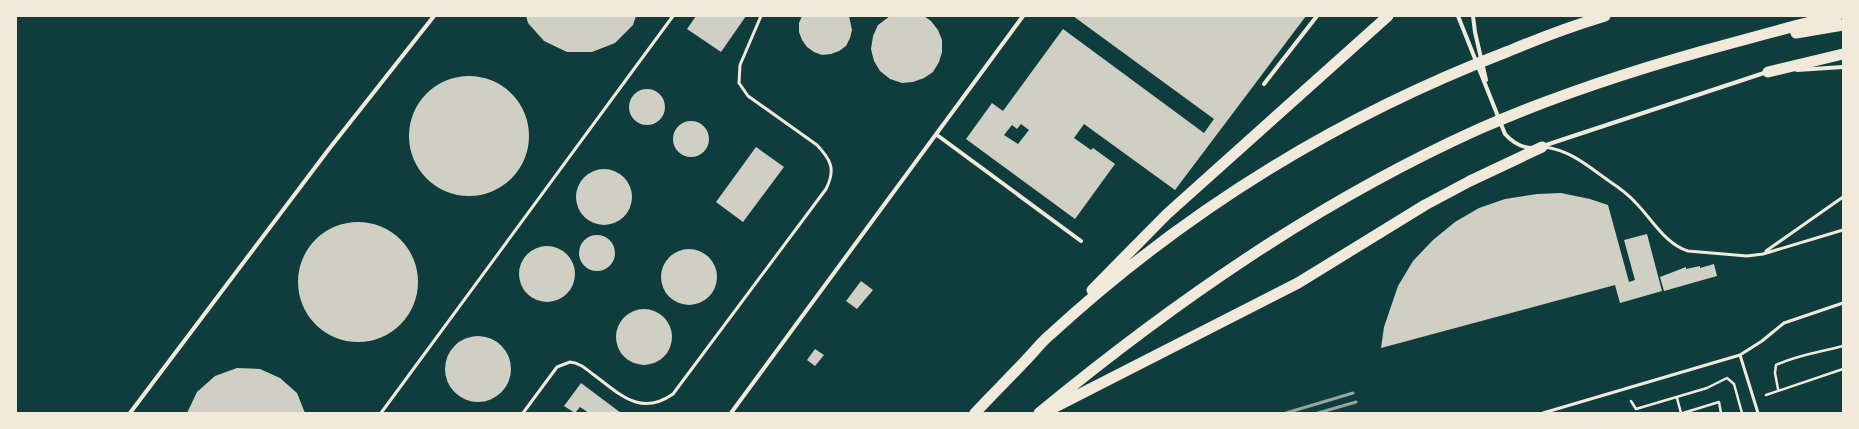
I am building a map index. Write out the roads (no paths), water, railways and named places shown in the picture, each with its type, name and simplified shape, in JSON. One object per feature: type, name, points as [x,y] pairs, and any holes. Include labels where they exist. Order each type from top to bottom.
[{"type":"highway","points":[[975,413],[1122,258],[1168,214],[1388,16]]},
{"type":"highway","points":[[1049,335],[1151,249],[1231,192],[1330,133],[1392,101],[1463,68],[1540,38],[1604,16]]},
{"type":"highway","points":[[1039,413],[1145,330],[1257,252],[1372,183],[1480,129],[1564,95],[1608,80],[1740,41],[1837,16]]},
{"type":"highway","points":[[1740,41],[1843,25]]},
{"type":"highway","points":[[1768,72],[1843,54]]},
{"type":"highway","points":[[1044,413],[1298,282],[1425,205],[1470,181],[1542,147]]},
{"type":"street","points":[[130,413],[325,156],[434,16]]},
{"type":"street","points":[[731,413],[1023,16]]},
{"type":"street","points":[[1264,84],[1317,16]]},
{"type":"street","points":[[1458,16],[1505,134],[1521,147],[1542,147],[1768,72],[1843,67]]},
{"type":"street","points":[[1473,16],[1475,32],[1488,90]]},
{"type":"street","points":[[936,135],[1081,241]]},
{"type":"lane","points":[[381,413],[673,16]]},
{"type":"lane","points":[[523,413],[558,367],[570,362],[581,365],[631,401],[649,404],[666,399],[673,394],[826,189],[832,174],[829,159],[824,152],[817,144],[748,96],[739,83],[740,65],[761,16]]},
{"type":"lane","points":[[1542,147],[1554,148],[1577,158],[1625,192],[1635,201],[1670,242],[1679,248],[1688,251],[1748,256],[1763,254],[1843,230]]},
{"type":"lane","points":[[1763,254],[1843,197]]},
{"type":"lane","points":[[1543,413],[1740,355],[1762,341],[1784,323],[1843,303]]},
{"type":"lane","points":[[1740,355],[1758,413]]},
{"type":"railway","points":[[1286,413],[1353,393]]},
{"type":"railway","points":[[1318,413],[1356,402]]}]
